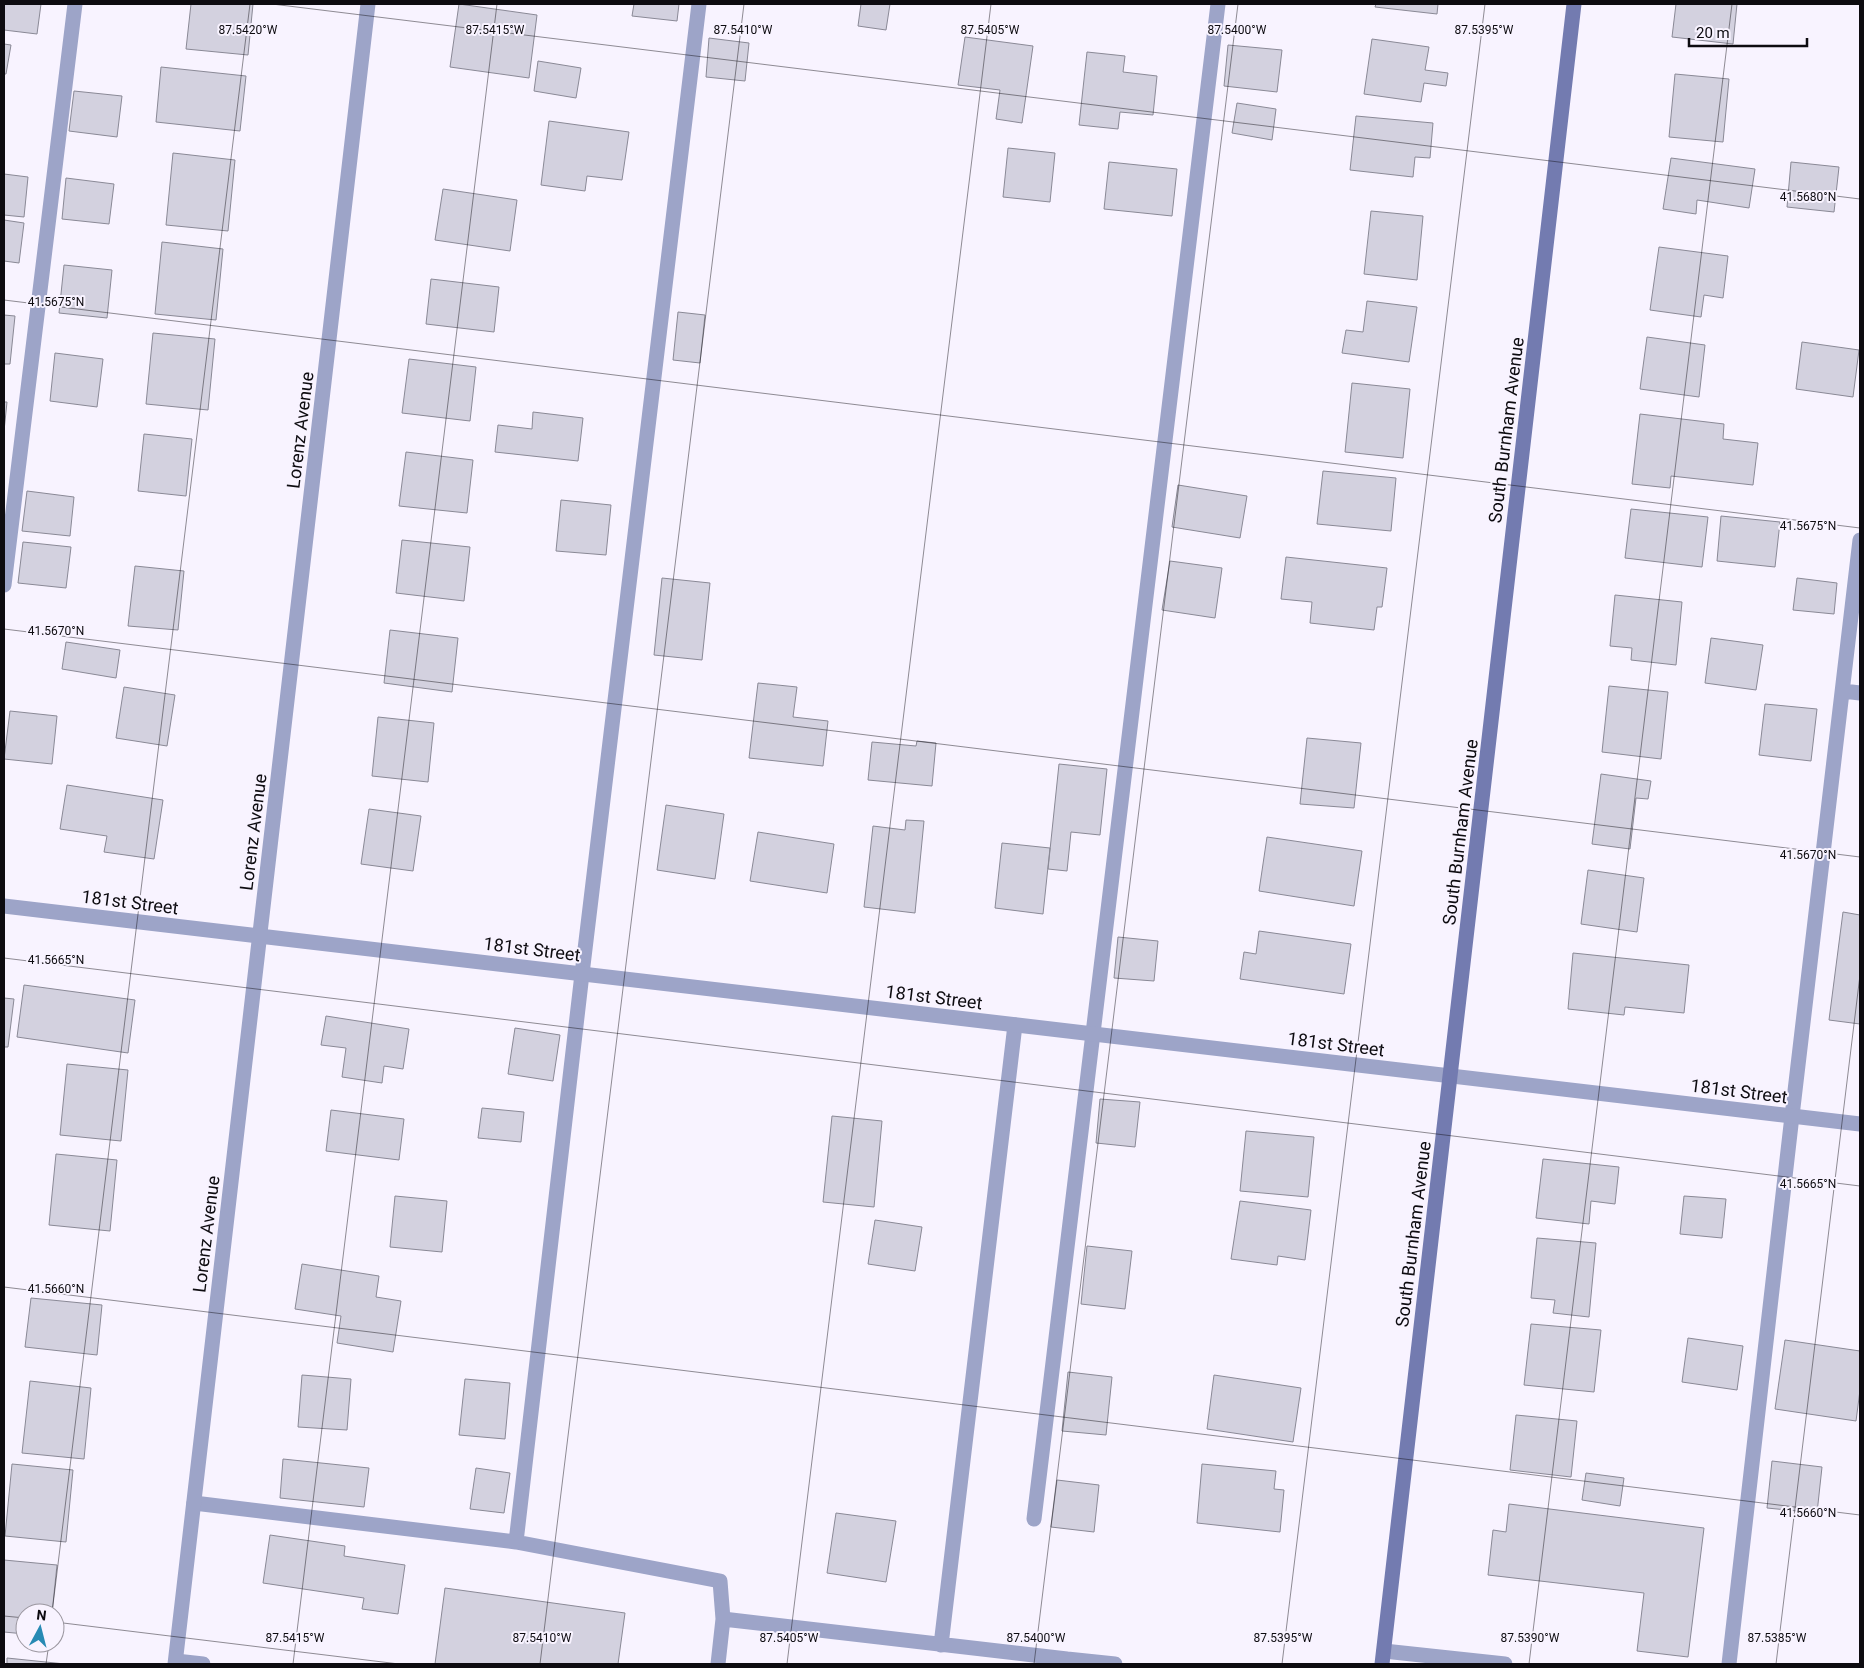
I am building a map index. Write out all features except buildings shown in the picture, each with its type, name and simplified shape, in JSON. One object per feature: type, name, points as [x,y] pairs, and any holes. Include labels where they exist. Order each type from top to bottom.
[{"type":"main road","name":"South Burnham Avenue","points":[[1383,1658],[1574,4]]},
{"type":"street","points":[[4,585],[75,4]]},
{"type":"street","name":"Lorenz Avenue","points":[[175,1662],[368,4]]},
{"type":"street","points":[[516,1542],[582,974],[699,4]]},
{"type":"street","points":[[1034,1519],[1218,4]]},
{"type":"street","points":[[1730,1664],[1860,540]]},
{"type":"street","points":[[1843,691],[1860,693]]},
{"type":"street","name":"181st Street","points":[[4,906],[1860,1124]]},
{"type":"street","points":[[940,1644],[1015,1025]]},
{"type":"street","points":[[194,1503],[516,1542],[720,1581],[723,1619],[718,1664]]},
{"type":"street","points":[[723,1619],[940,1644],[1066,1662],[1115,1664]]},
{"type":"street","points":[[1383,1658],[1505,1664]]},
{"type":"street","points":[[175,1662],[203,1664]]}]
